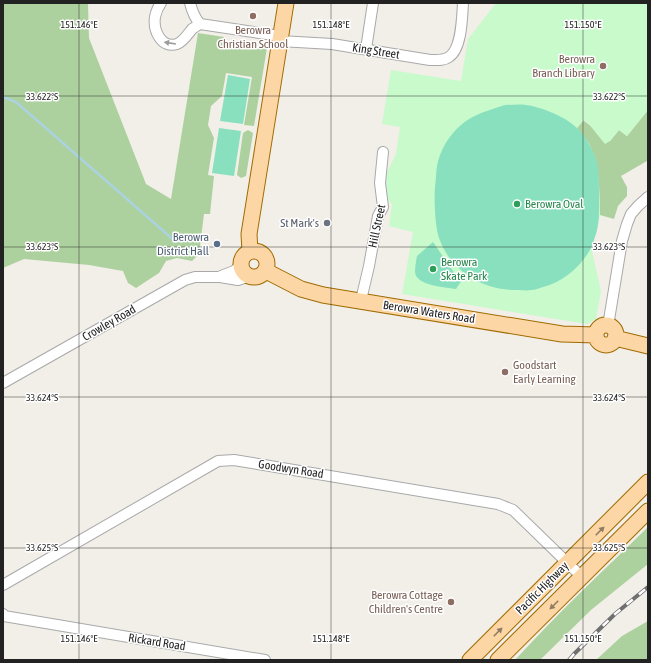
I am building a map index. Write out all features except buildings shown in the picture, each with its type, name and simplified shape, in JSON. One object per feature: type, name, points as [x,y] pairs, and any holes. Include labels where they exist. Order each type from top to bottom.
[{"type":"main road","points":[[250,251],[249,234],[286,3]]},
{"type":"main road","points":[[250,251],[259,251],[265,256],[268,263],[266,271],[263,274],[257,277],[245,271],[241,260],[246,253],[250,251]]},
{"type":"main road","name":"Berowra Waters Road","points":[[266,271],[301,289],[322,295],[361,300],[562,334],[607,333],[648,346]]},
{"type":"main road","name":"Pacific Highway","points":[[470,660],[648,482]]},
{"type":"main road","name":"Pacific Highway","points":[[498,660],[648,511]]},
{"type":"street","points":[[161,3],[155,18],[155,27],[157,35],[162,42],[170,45],[178,44],[200,24],[195,18],[190,3]]},
{"type":"street","points":[[366,49],[373,3]]},
{"type":"street","name":"King Street","points":[[200,24],[280,39],[332,44],[429,60],[443,60],[452,54],[459,37],[463,3]]},
{"type":"street","name":"Hill Street","points":[[361,300],[378,216],[383,207],[380,183],[380,169],[383,152]]},
{"type":"street","points":[[607,333],[622,241],[627,224],[631,214],[648,197]]},
{"type":"street","name":"Crowley Road","points":[[220,277],[234,271],[245,271]]},
{"type":"street","name":"Crowley Road","points":[[3,383],[184,280],[195,276],[220,277],[238,280],[245,271]]},
{"type":"street","name":"Goodwyn Road","points":[[3,585],[218,461],[234,460],[498,504],[513,510],[582,578]]},
{"type":"street","name":"Rickard Road","points":[[3,614],[4,616],[265,660]]},
{"type":"green space","points":[[3,3],[88,3],[89,38],[146,184],[171,199],[198,33],[224,37],[223,43],[258,49],[259,46],[264,45],[267,48],[254,126],[244,125],[252,77],[226,73],[222,96],[211,106],[208,125],[214,138],[208,175],[214,176],[210,214],[204,214],[199,254],[192,261],[177,258],[166,261],[159,273],[136,288],[128,283],[123,271],[89,265],[24,259],[3,268]]},
{"type":"green space","points":[[496,3],[648,3],[648,110],[627,136],[619,130],[610,141],[605,144],[584,120],[577,128],[589,143],[596,160],[599,186],[600,215],[591,247],[601,291],[596,319],[587,324],[402,294],[413,232],[389,226],[392,204],[384,196],[382,182],[396,154],[400,127],[382,124],[391,70],[461,81],[468,39]]},
{"type":"green space","points":[[228,75],[250,79],[243,124],[220,121]]},
{"type":"green space","name":"Berowra Oval","points":[[505,105],[532,106],[546,110],[567,120],[580,131],[586,139],[591,147],[598,167],[599,219],[591,248],[587,255],[571,273],[550,285],[532,290],[493,287],[470,277],[460,270],[444,250],[439,238],[437,227],[435,213],[435,187],[437,168],[440,154],[446,143],[453,133],[466,121],[482,113]]},
{"type":"green space","points":[[648,110],[648,159],[621,176],[627,187],[627,196],[618,206],[614,219],[600,215],[596,160],[577,128],[583,120],[610,141],[619,130],[627,136]]},
{"type":"green space","points":[[219,128],[241,131],[234,176],[212,173]]},
{"type":"green space","points":[[248,130],[253,133],[246,176],[241,178],[237,175],[243,133]]},
{"type":"green space","name":"Berowra Skate Park","points":[[433,242],[455,274],[462,280],[456,289],[432,285],[420,280],[417,277],[415,272],[417,256]]},
{"type":"green space","points":[[648,527],[648,564],[591,610],[540,660],[515,660],[564,609]]},
{"type":"green space","points":[[648,621],[648,660],[596,660],[622,636]]},
{"type":"waterway","points":[[3,97],[16,102],[176,242]]},
{"type":"railway","points":[[569,660],[615,614],[648,587]]},
{"type":"place","name":"Berowra Christian School","points":[[253,16]]},
{"type":"place","name":"Berowra Branch Library","points":[[603,66]]},
{"type":"place","name":"Berowra Oval","points":[[517,204]]},
{"type":"place","name":"St Mark's","points":[[327,223]]},
{"type":"place","name":"Berowra District Hall","points":[[217,244]]},
{"type":"place","name":"Berowra Skate Park","points":[[433,269]]},
{"type":"place","name":"Goodstart Early Learning","points":[[505,372]]},
{"type":"place","name":"Berowra Cottage Children's Centre","points":[[451,602]]}]
